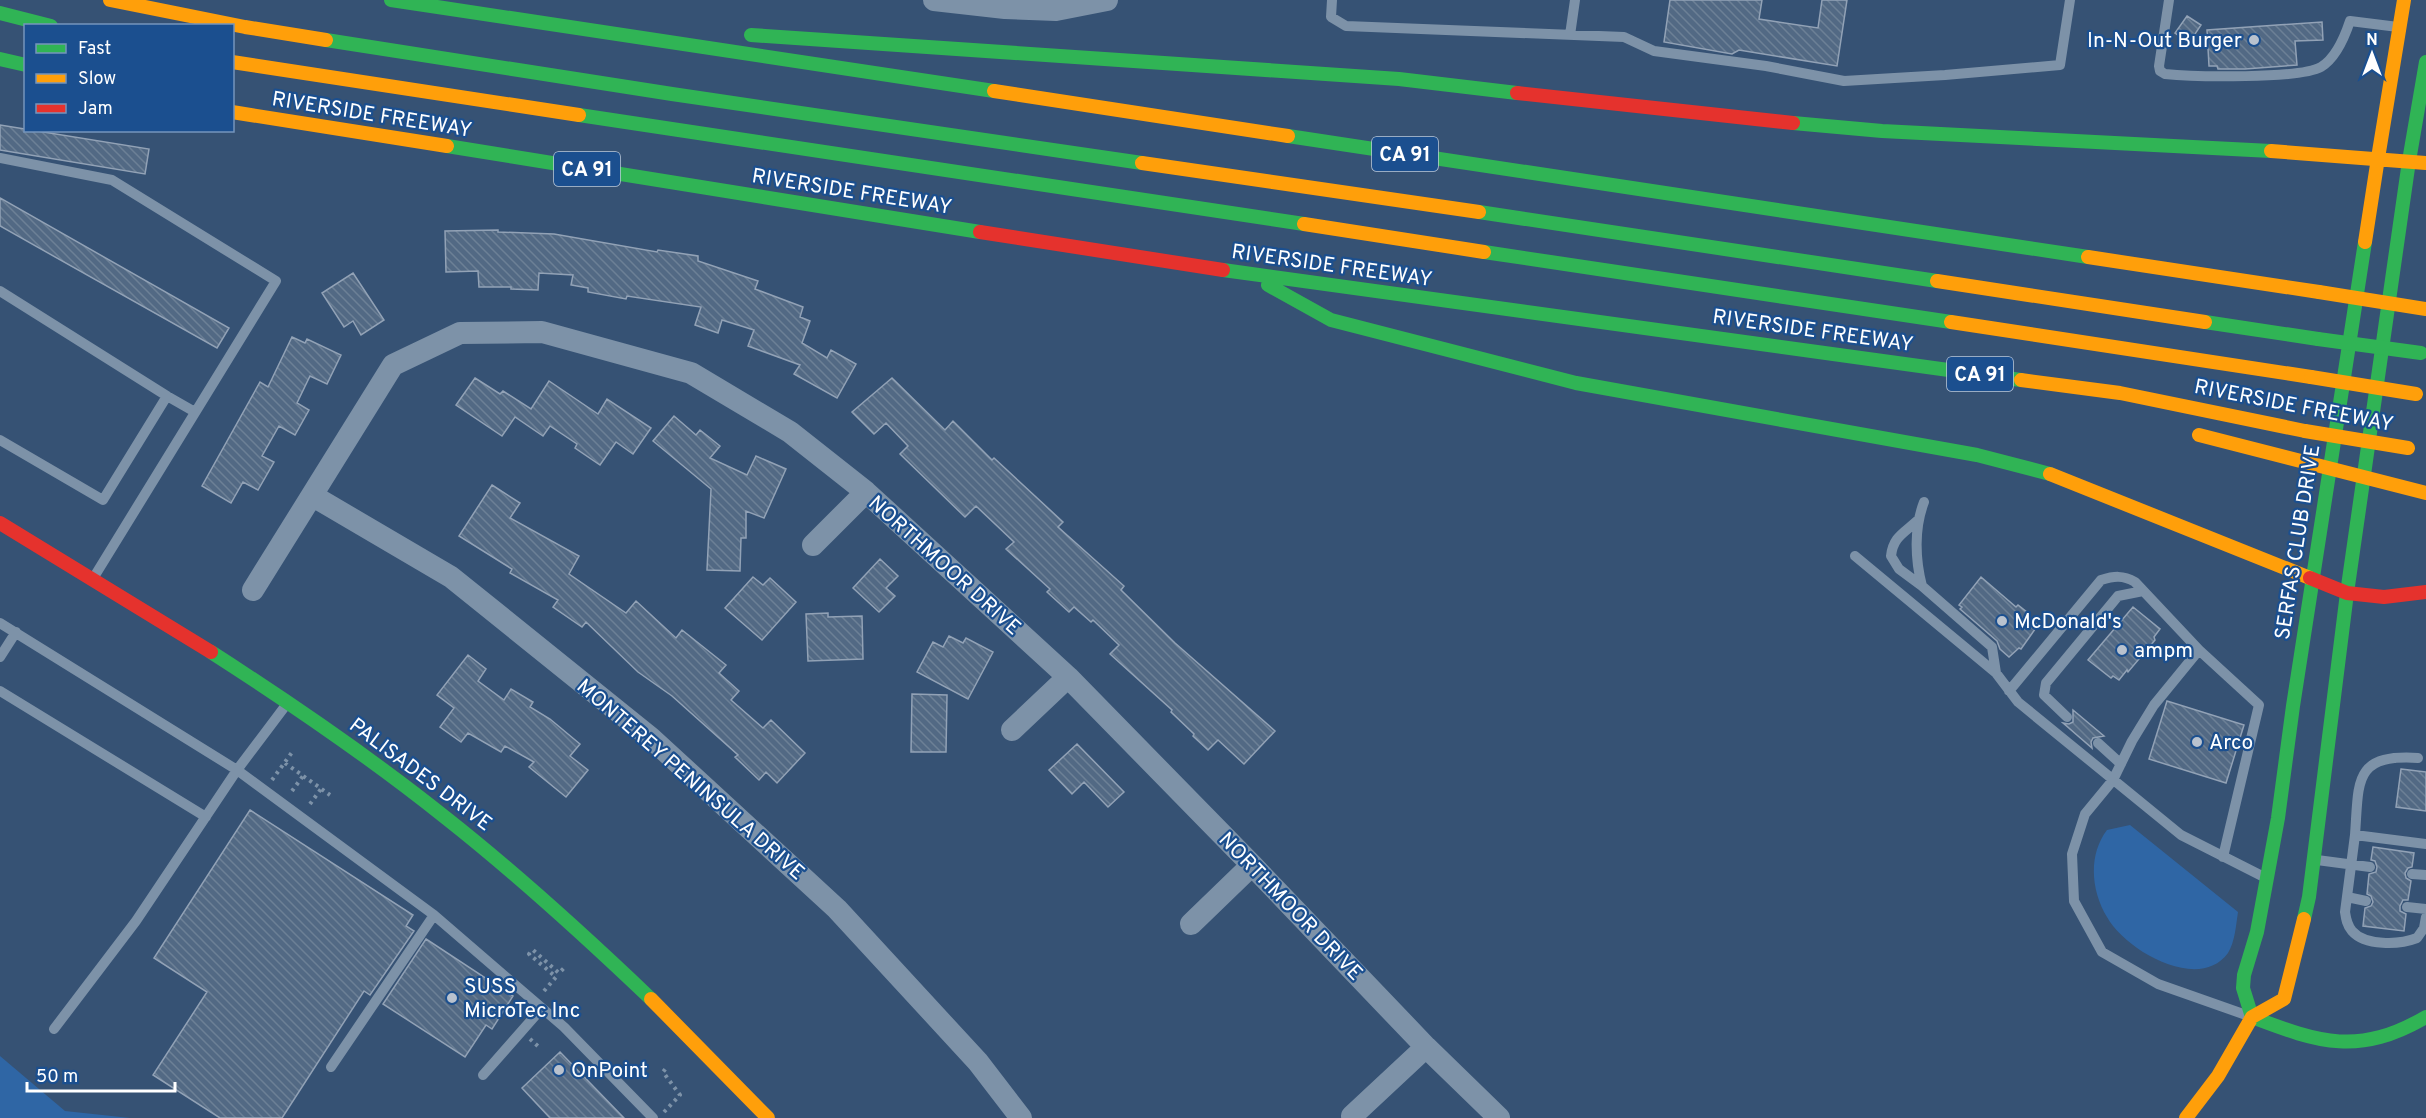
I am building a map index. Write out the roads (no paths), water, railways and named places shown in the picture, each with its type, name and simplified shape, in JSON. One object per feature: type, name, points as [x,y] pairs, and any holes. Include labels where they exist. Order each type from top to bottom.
[{"type":"main road","points":[[110,0],[230,24]]},
{"type":"main road","name":"CA 91","points":[[392,0],[2426,309]]},
{"type":"main road","name":"SERFAS CLUB DRIVE","points":[[2252,1017],[2243,988],[2244,975],[2257,932],[2267,878],[2404,0]]},
{"type":"main road","points":[[0,13],[43,24]]},
{"type":"main road","points":[[492,16],[683,30]]},
{"type":"main road","points":[[234,25],[672,94],[1695,244],[2423,354]]},
{"type":"main road","points":[[743,35],[1399,79],[1701,114],[1882,131],[2378,158],[2426,163]]},
{"type":"main road","points":[[0,59],[24,65]]},
{"type":"main road","points":[[234,62],[2421,394]]},
{"type":"main road","points":[[2186,1118],[2218,1076],[2252,1017],[2284,999],[2309,897],[2347,593],[2409,161],[2426,62]]},
{"type":"main road","name":"RIVERSIDE FREEWAY","points":[[234,112],[1251,275],[2121,393],[2305,431],[2426,450]]},
{"type":"main road","points":[[1251,275],[1331,320],[1576,383],[1977,455],[2044,471],[2347,593],[2384,597],[2426,592]]},
{"type":"main road","points":[[2121,393],[2160,414]]},
{"type":"main road","points":[[2194,432],[2426,493]]},
{"type":"main road","name":"PALISADES DRIVE","points":[[0,523],[288,703],[329,730],[423,800],[505,866],[639,987],[707,1053],[768,1118]]},
{"type":"main road","points":[[2252,1017],[2299,1035],[2344,1044],[2369,1042],[2392,1036],[2426,1017]]},
{"type":"street","points":[[934,0],[1005,8],[1056,10],[1107,0]]},
{"type":"street","name":"NORTHMOOR DRIVE","points":[[253,590],[393,365],[460,333],[542,332],[691,373],[790,432],[866,492],[1068,677],[1426,1047],[1499,1118]]},
{"type":"street","points":[[813,545],[866,492]]},
{"type":"street","name":"MONTEREY PENINSULA DRIVE","points":[[313,495],[451,577],[651,738],[837,909],[978,1062],[1021,1118]]},
{"type":"street","points":[[1012,730],[1068,677]]},
{"type":"street","points":[[1191,924],[1252,865]]},
{"type":"street","points":[[1352,1116],[1426,1047]]},
{"type":"lane","points":[[1332,0],[1331,17],[1346,26],[1624,37],[1654,51],[1766,66],[1844,81],[2060,65],[2070,0]]},
{"type":"lane","points":[[1570,35],[1575,0]]},
{"type":"lane","points":[[2169,0],[2158,66],[2165,74],[2219,77],[2304,72],[2322,66],[2343,40],[2350,21],[2398,27]]},
{"type":"lane","points":[[0,158],[112,180],[276,281],[92,579]]},
{"type":"lane","points":[[0,291],[195,412]]},
{"type":"lane","points":[[0,440],[103,500],[167,396]]},
{"type":"lane","points":[[1922,586],[1919,572],[1917,521],[1923,502]]},
{"type":"lane","points":[[1917,521],[1894,540],[1891,556],[1899,569],[1992,647],[1996,673]]},
{"type":"lane","points":[[1855,556],[1996,673],[2018,702],[2181,835],[2267,878]]},
{"type":"lane","points":[[2009,691],[2101,580],[2113,576],[2128,578],[2144,591],[2199,650],[2259,705],[2223,857]]},
{"type":"lane","points":[[2067,717],[2044,695],[2046,683],[2118,596],[2144,591]]},
{"type":"lane","points":[[0,623],[237,770],[434,915],[564,1027],[653,1118]]},
{"type":"lane","points":[[0,657],[16,632]]},
{"type":"lane","points":[[2199,650],[2154,705],[2113,780],[2085,814],[2072,854],[2074,901],[2102,952],[2158,984],[2252,1017]]},
{"type":"lane","points":[[0,691],[206,817]]},
{"type":"lane","points":[[54,1029],[136,921],[237,770],[288,703]]},
{"type":"lane","points":[[2097,743],[2121,764]]},
{"type":"lane","points":[[2418,758],[2397,757],[2377,761],[2369,765],[2363,774],[2358,793],[2345,912],[2347,924],[2353,933],[2364,939],[2398,943],[2409,941],[2417,938],[2425,924]]},
{"type":"lane","points":[[2355,835],[2426,844]]},
{"type":"lane","points":[[2314,860],[2370,867]]},
{"type":"lane","points":[[2412,874],[2426,875]]},
{"type":"lane","points":[[2347,897],[2366,901]]},
{"type":"lane","points":[[2407,906],[2426,909]]},
{"type":"lane","points":[[331,1067],[434,915]]},
{"type":"lane","points":[[483,1075],[542,1008]]},
{"type":"place","name":"In-N-Out Burger","points":[[2254,40]]},
{"type":"place","name":"McDonald's","points":[[2002,621]]},
{"type":"place","name":"ampm","points":[[2122,650]]},
{"type":"place","name":"Arco","points":[[2197,742]]},
{"type":"place","name":"SUSS MicroTec Inc","points":[[452,998]]},
{"type":"place","name":"OnPoint","points":[[559,1070]]}]
